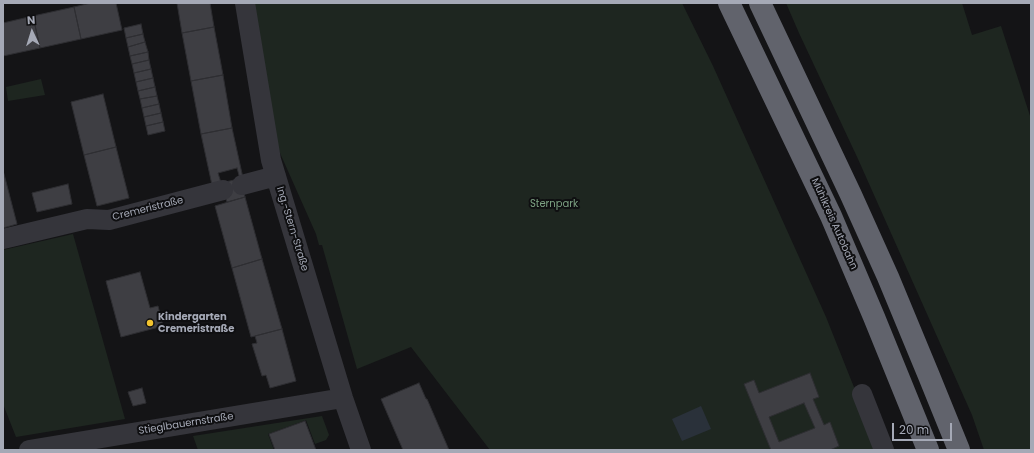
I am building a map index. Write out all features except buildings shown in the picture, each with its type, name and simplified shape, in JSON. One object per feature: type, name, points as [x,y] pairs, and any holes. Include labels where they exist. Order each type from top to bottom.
[{"type":"highway","name":"Mühlkreis Autobahn","points":[[729,3],[831,216],[928,450]]},
{"type":"highway","points":[[760,3],[848,188],[882,264],[930,376],[959,450]]},
{"type":"street","name":"Ing.-Stern-Straße","points":[[245,3],[271,160],[343,398],[361,450]]},
{"type":"street","name":"Cremeristraße","points":[[3,239],[86,219],[109,220],[276,176]]},
{"type":"street","points":[[862,394],[884,450]]},
{"type":"street","name":"Stieglbauernstraße","points":[[30,450],[343,398]]},
{"type":"green space","name":"Sternpark","points":[[241,3],[682,3],[713,66],[826,317],[879,450],[490,450],[411,347],[357,369],[322,245],[319,245],[316,234],[264,117]]},
{"type":"green space","points":[[786,3],[962,3],[972,35],[1001,26],[1031,119],[1031,450],[984,450],[972,415],[858,159]]},
{"type":"green space","points":[[41,79],[45,95],[8,101],[6,87]]},
{"type":"green space","points":[[73,234],[125,419],[16,437],[3,404],[3,250]]},
{"type":"green space","points":[[322,416],[329,435],[326,440],[315,444],[306,420],[268,434],[274,450],[198,450],[193,436]]},
{"type":"shaded area","points":[[701,406],[711,429],[682,441],[672,419]]},
{"type":"place","name":"Kindergarten Cremeristraße","points":[[150,323]]}]
